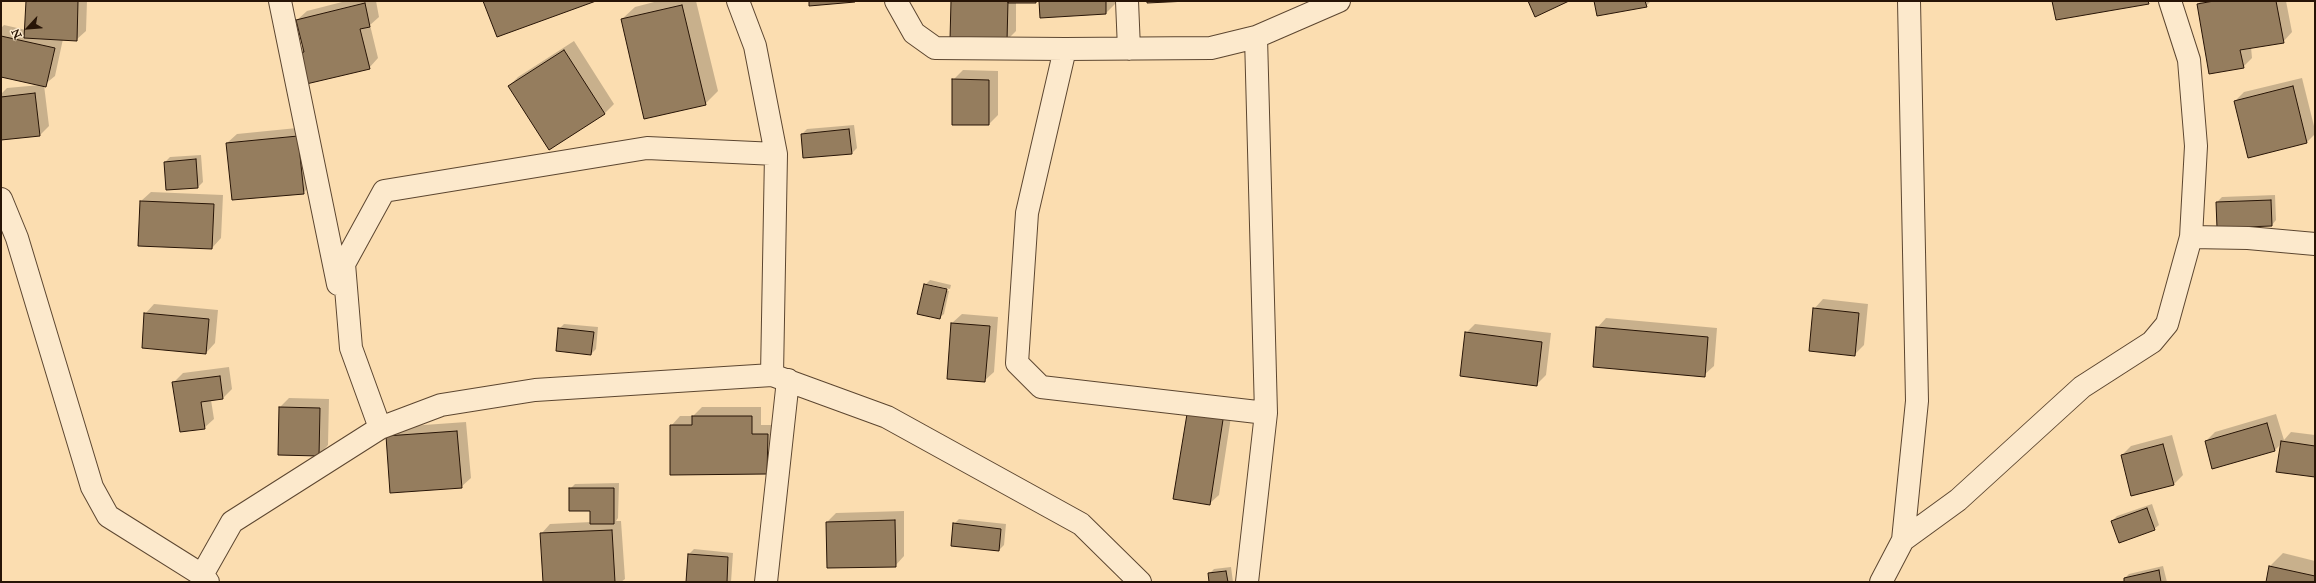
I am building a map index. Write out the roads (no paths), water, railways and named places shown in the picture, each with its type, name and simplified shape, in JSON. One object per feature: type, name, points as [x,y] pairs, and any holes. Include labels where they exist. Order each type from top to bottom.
[{"type":"street","points":[[280,1],[351,348],[380,428]]},
{"type":"street","points":[[738,1],[755,46],[776,154],[780,378],[766,582]]},
{"type":"street","points":[[896,1],[914,33],[935,48],[1065,49],[1211,48],[1256,37],[1339,1]]},
{"type":"street","points":[[1128,1],[1129,49]]},
{"type":"street","points":[[1881,582],[1902,540],[1917,401],[1909,1]]},
{"type":"street","points":[[1902,540],[1958,500],[2082,387],[2152,342],[2168,324],[2191,237],[2196,146],[2189,68],[2170,1]]},
{"type":"street","points":[[1247,582],[1266,413],[1256,37]]},
{"type":"street","points":[[1065,49],[1026,213],[1017,363],[1041,387],[1266,413]]},
{"type":"street","points":[[351,348],[344,264],[384,191],[647,148],[776,154]]},
{"type":"street","points":[[1,199],[17,238],[92,487],[108,516],[205,578],[232,522],[380,428],[441,406],[535,390],[780,378],[887,416],[1081,524],[1140,582]]},
{"type":"street","points":[[2191,237],[2248,238],[2315,244]]}]
